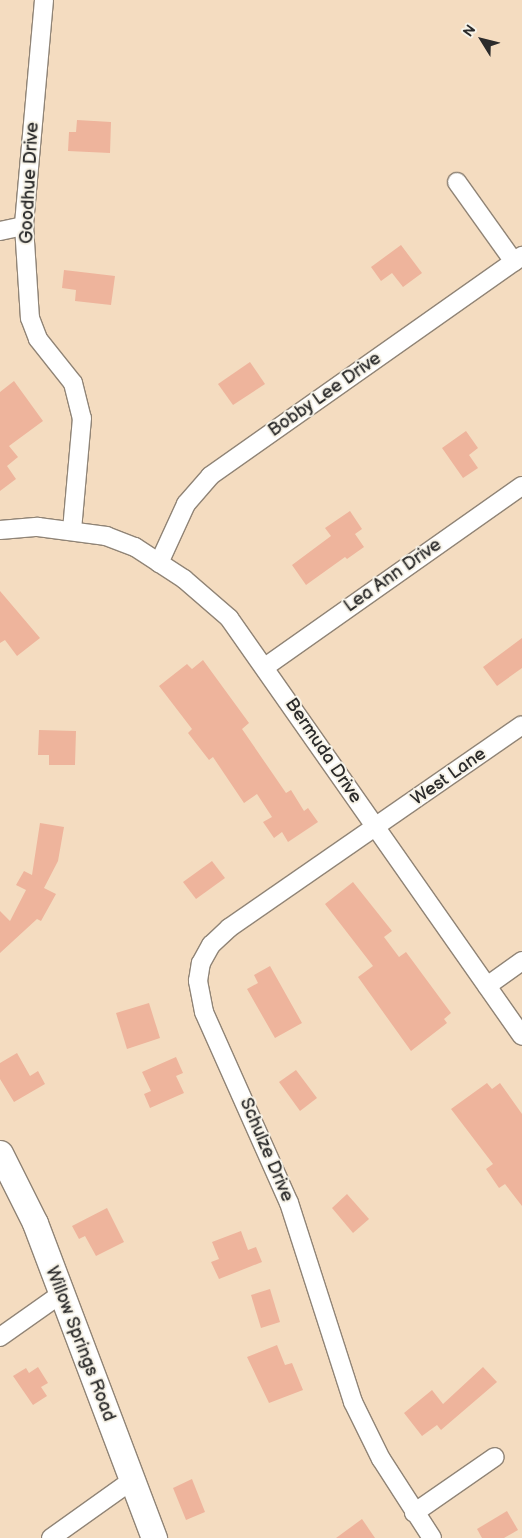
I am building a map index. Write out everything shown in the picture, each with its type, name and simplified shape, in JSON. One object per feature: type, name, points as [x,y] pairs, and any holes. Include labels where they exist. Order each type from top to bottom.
[{"type":"street","name":"Goodhue Drive","points":[[44,0],[24,226],[30,318],[38,339],[73,383],[82,418],[72,531]]},
{"type":"street","points":[[457,182],[518,259]]},
{"type":"street","points":[[0,231],[24,226]]},
{"type":"street","name":"Bobby Lee Drive","points":[[159,563],[186,504],[210,476],[518,259]]},
{"type":"street","name":"Lea Ann Drive","points":[[265,667],[522,486]]},
{"type":"street","name":"Bermuda Drive","points":[[0,530],[38,527],[106,536],[135,548],[184,578],[229,618],[522,1036]]},
{"type":"street","name":"West Lane","points":[[376,829],[522,725]]},
{"type":"street","name":"Schulze Drive","points":[[376,829],[229,928],[211,945],[201,964],[198,982],[204,1012],[289,1203],[353,1402],[381,1459],[414,1513],[432,1538]]},
{"type":"street","points":[[487,986],[522,961]]},
{"type":"street","name":"Willow Springs Road","points":[[0,1153],[35,1224],[154,1538]]},
{"type":"street","points":[[0,1337],[61,1294]]},
{"type":"street","points":[[414,1513],[495,1457]]},
{"type":"street","points":[[51,1538],[131,1481]]},
{"type":"building","points":[[77,120],[111,122],[110,153],[68,151],[69,132],[76,132]]},
{"type":"building","points":[[401,245],[422,273],[403,287],[392,273],[381,281],[371,267]]},
{"type":"building","points":[[64,270],[115,276],[111,305],[75,301],[76,290],[62,288]]},
{"type":"building","points":[[250,362],[265,384],[233,405],[218,384]]},
{"type":"building","points":[[14,381],[43,421],[9,446],[18,457],[7,466],[16,479],[0,491],[0,392]]},
{"type":"building","points":[[466,431],[478,448],[469,455],[478,468],[463,478],[442,448]]},
{"type":"building","points":[[350,511],[362,529],[355,534],[364,547],[347,559],[345,557],[306,585],[292,565],[331,536],[325,528]]},
{"type":"building","points":[[0,591],[40,638],[17,656],[5,640],[0,643]]},
{"type":"building","points":[[522,638],[522,668],[497,686],[483,667]]},
{"type":"building","points":[[203,660],[249,723],[242,729],[286,793],[291,790],[304,811],[308,808],[318,822],[288,842],[282,832],[274,838],[263,822],[272,817],[257,794],[244,803],[213,757],[209,760],[188,733],[192,729],[159,686],[187,664],[192,669]]},
{"type":"building","points":[[39,730],[76,731],[75,765],[49,765],[49,755],[38,755]]},
{"type":"building","points":[[40,823],[64,827],[58,861],[44,888],[56,894],[41,921],[37,919],[0,953],[0,911],[10,921],[26,890],[16,885],[24,871],[32,875]]},
{"type":"building","points":[[212,861],[225,878],[196,899],[183,882]]},
{"type":"building","points":[[353,882],[392,931],[384,937],[399,957],[406,952],[451,1013],[444,1019],[447,1023],[411,1051],[358,977],[373,966],[325,904]]},
{"type":"building","points":[[270,966],[302,1023],[275,1038],[247,989],[258,983],[254,975]]},
{"type":"building","points":[[149,1003],[160,1038],[127,1049],[116,1013]]},
{"type":"building","points":[[17,1053],[30,1076],[38,1071],[45,1084],[14,1102],[0,1079],[0,1063]]},
{"type":"building","points":[[176,1057],[183,1073],[176,1076],[184,1093],[150,1108],[144,1094],[151,1091],[142,1072]]},
{"type":"building","points":[[296,1070],[317,1098],[300,1111],[279,1082]]},
{"type":"building","points":[[487,1083],[492,1089],[500,1083],[522,1114],[522,1206],[505,1184],[499,1188],[486,1169],[493,1164],[451,1109]]},
{"type":"building","points":[[347,1194],[369,1219],[353,1233],[332,1208]]},
{"type":"building","points":[[107,1208],[124,1242],[96,1256],[85,1236],[79,1239],[72,1226]]},
{"type":"building","points":[[241,1231],[248,1250],[256,1247],[262,1262],[219,1279],[211,1262],[219,1259],[212,1242]]},
{"type":"building","points":[[270,1289],[280,1322],[261,1328],[251,1295]]},
{"type":"building","points":[[277,1345],[285,1365],[292,1363],[303,1390],[269,1403],[247,1357]]},
{"type":"building","points":[[38,1367],[48,1383],[41,1387],[47,1396],[33,1405],[13,1376],[26,1368],[29,1373]]},
{"type":"building","points":[[483,1367],[497,1382],[441,1430],[437,1425],[422,1436],[404,1413],[432,1390],[443,1404]]},
{"type":"building","points":[[192,1479],[205,1512],[186,1520],[173,1488]]},
{"type":"building","points":[[507,1511],[518,1530],[504,1538],[482,1538],[477,1529]]},
{"type":"building","points":[[362,1519],[375,1538],[336,1538]]}]
